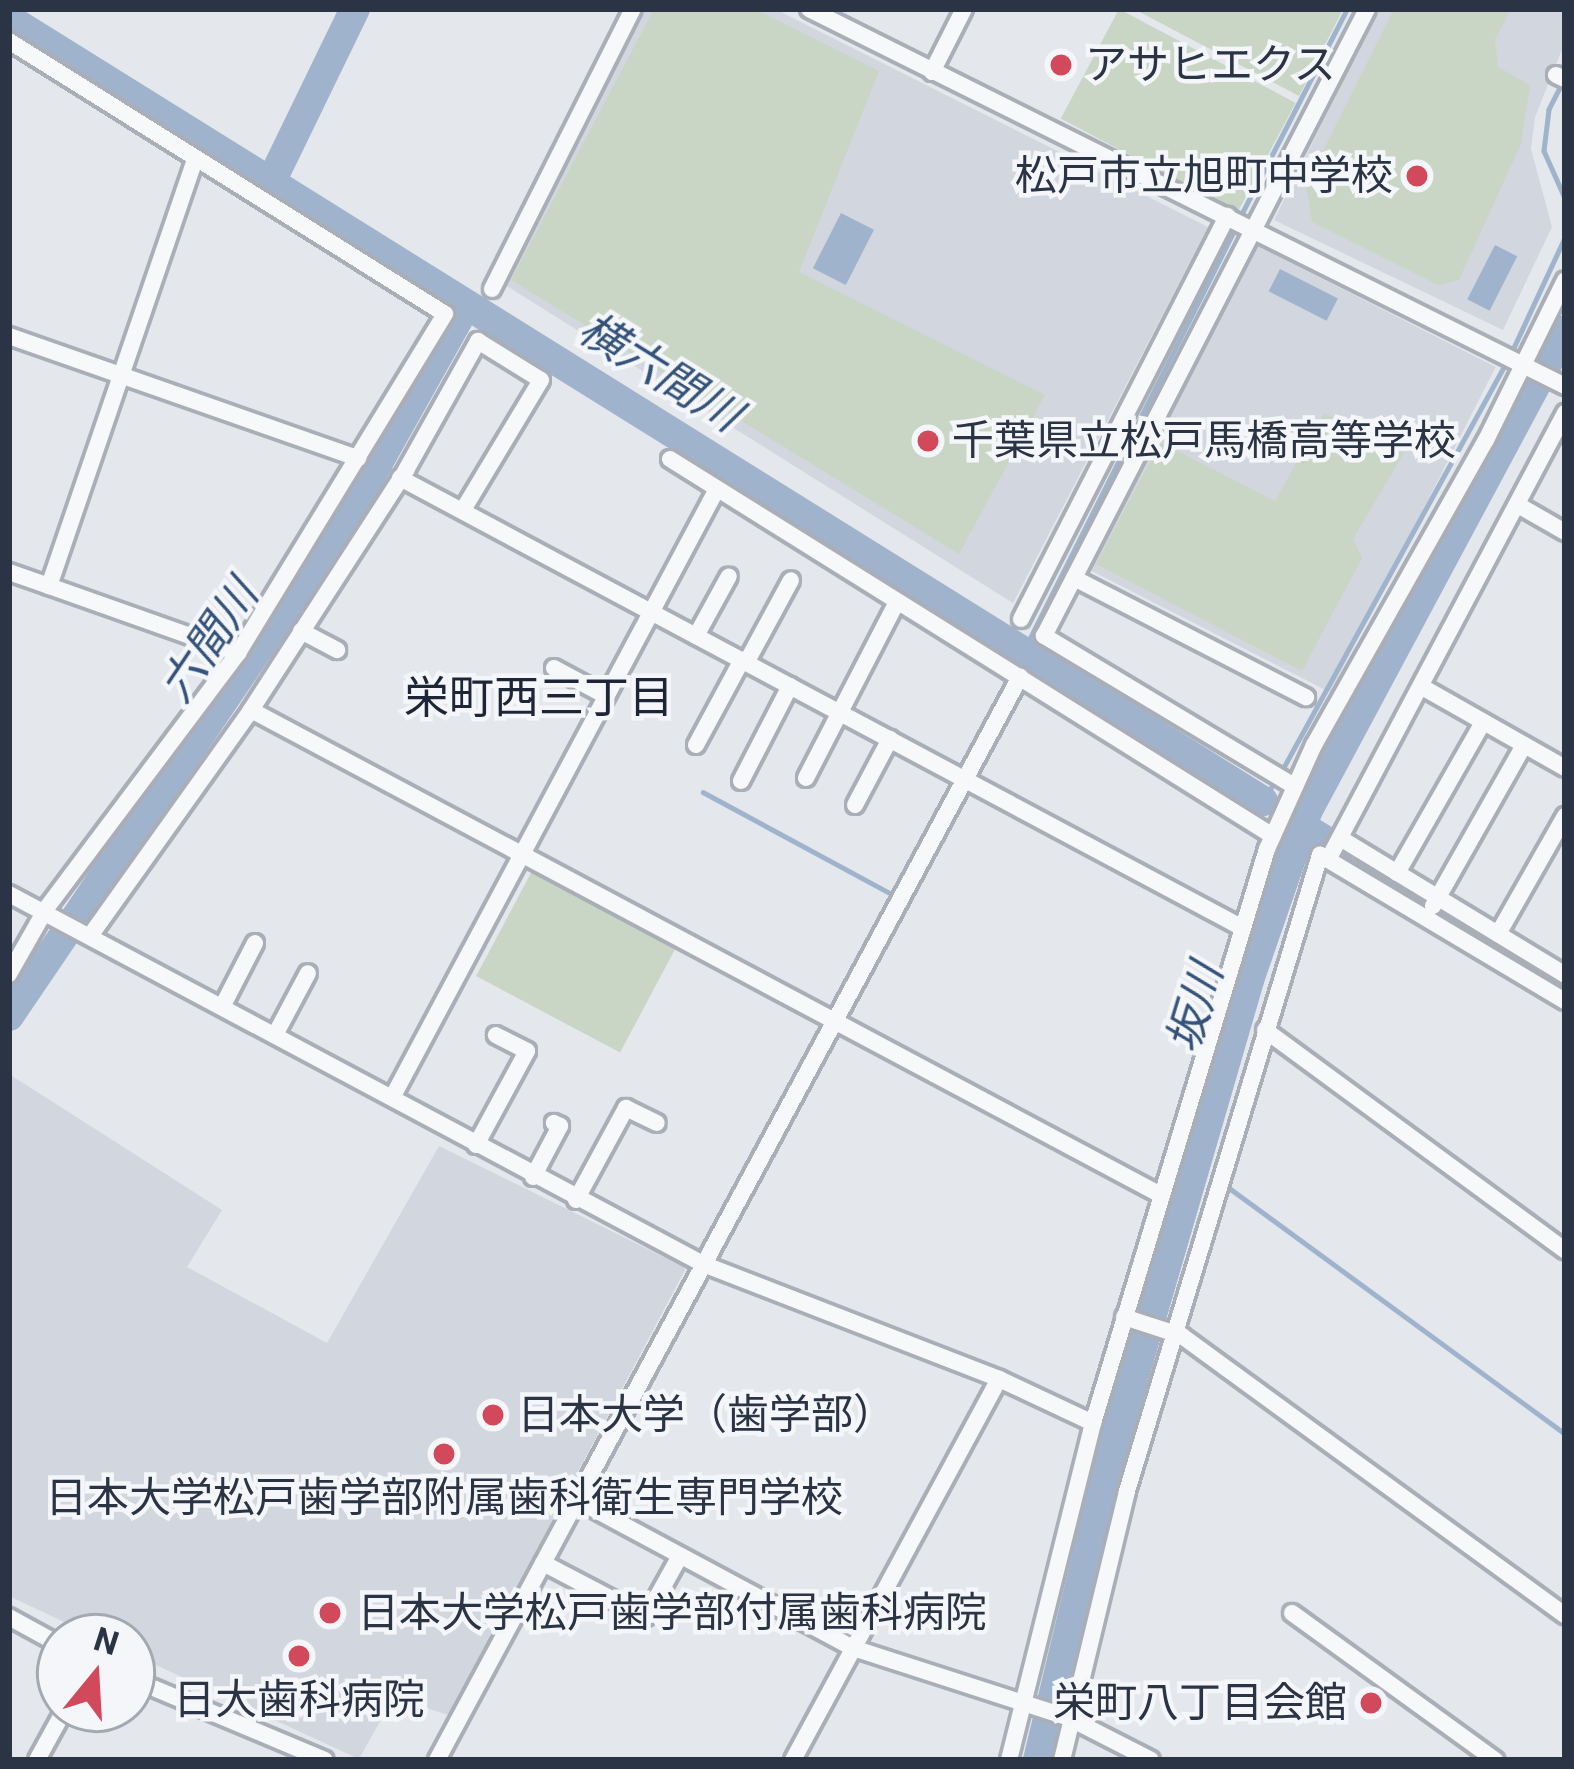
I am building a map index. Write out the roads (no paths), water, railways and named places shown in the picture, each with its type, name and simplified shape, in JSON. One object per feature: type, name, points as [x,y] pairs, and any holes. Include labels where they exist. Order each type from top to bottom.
[{"type":"street","points":[[492,289],[633,9]]},
{"type":"street","points":[[809,9],[1254,227],[1562,385]]},
{"type":"street","points":[[932,72],[964,9]]},
{"type":"street","points":[[1291,793],[1272,773],[1045,636],[1366,9]]},
{"type":"street","points":[[9,41],[445,314],[238,653],[46,909],[9,974]]},
{"type":"street","points":[[49,586],[195,159]]},
{"type":"street","points":[[1021,620],[1227,216]]},
{"type":"street","points":[[1009,1760],[1027,1707],[1093,1424],[1241,928],[1275,832],[1291,793],[1526,365],[1565,280]]},
{"type":"street","points":[[9,336],[358,458]]},
{"type":"street","points":[[90,936],[251,710],[400,478],[478,341],[541,380],[463,510]]},
{"type":"street","points":[[1334,850],[1565,413]]},
{"type":"street","points":[[670,459],[1275,832]]},
{"type":"street","points":[[1100,464],[1124,477]]},
{"type":"street","points":[[400,478],[1241,928]]},
{"type":"street","points":[[393,1096],[717,489]]},
{"type":"street","points":[[1518,506],[1565,532]]},
{"type":"street","points":[[9,572],[238,653]]},
{"type":"street","points":[[696,636],[729,576]]},
{"type":"street","points":[[1074,578],[1306,697]]},
{"type":"street","points":[[696,745],[790,580]]},
{"type":"street","points":[[806,778],[897,602]]},
{"type":"street","points":[[301,631],[337,650]]},
{"type":"street","points":[[554,668],[607,696]]},
{"type":"street","points":[[437,1760],[1020,677]]},
{"type":"street","points":[[741,782],[790,686]]},
{"type":"street","points":[[1422,688],[1565,768]]},
{"type":"street","points":[[251,710],[1161,1195]]},
{"type":"street","points":[[1397,873],[1483,722]]},
{"type":"street","points":[[855,806],[890,739]]},
{"type":"street","points":[[1426,917],[1524,745]]},
{"type":"street","points":[[1498,934],[1565,816]]},
{"type":"street","points":[[1334,850],[1426,917],[1565,1001]]},
{"type":"street","points":[[1063,1760],[1170,1331],[1320,855],[1334,850],[1397,873],[1565,975]]},
{"type":"street","points":[[9,894],[46,909],[393,1096],[532,1177],[703,1264],[999,1379],[1093,1424]]},
{"type":"street","points":[[222,1007],[255,943]]},
{"type":"street","points":[[275,1035],[308,973]]},
{"type":"street","points":[[1265,1030],[1565,1250]]},
{"type":"street","points":[[476,1144],[527,1052],[496,1035]]},
{"type":"street","points":[[576,1200],[626,1108],[657,1123]]},
{"type":"street","points":[[532,1177],[560,1126],[554,1123]]},
{"type":"street","points":[[1127,1318],[1170,1331],[1565,1616]]},
{"type":"street","points":[[793,1760],[999,1379]]},
{"type":"street","points":[[577,1500],[853,1648],[1070,1718],[1151,1760]]},
{"type":"street","points":[[543,1563],[646,1618],[680,1556]]},
{"type":"street","points":[[1292,1613],[1495,1760]]},
{"type":"street","points":[[9,1617],[36,1632]]},
{"type":"street","points":[[156,1689],[325,1760]]},
{"type":"street","points":[[37,1760],[52,1733]]},
{"type":"water","points":[[841,213],[874,230],[846,285],[813,268]]},
{"type":"water","points":[[1495,245],[1517,256],[1490,311],[1467,299]]},
{"type":"water","points":[[1280,269],[1338,299],[1327,321],[1269,291]]},
{"type":"waterway","points":[[269,186],[355,9]]},
{"type":"waterway","points":[[1240,217],[1347,9]]},
{"type":"waterway","name":"横六間川","points":[[9,19],[1263,801]]},
{"type":"waterway","points":[[1563,82],[1549,110],[1544,151],[1565,198]]},
{"type":"waterway","points":[[1023,652],[1235,228]]},
{"type":"waterway","points":[[1512,351],[1565,237]]},
{"type":"waterway","name":"六間川","points":[[9,1016],[346,520],[466,305]]},
{"type":"waterway","name":"坂川","points":[[1038,1760],[1110,1459],[1249,980],[1308,810],[1565,330]]},
{"type":"waterway","points":[[1281,772],[1507,361]]},
{"type":"waterway","points":[[1263,801],[1275,781]]},
{"type":"waterway","points":[[703,792],[895,896]]},
{"type":"waterway","points":[[1303,827],[1565,986]]},
{"type":"waterway","points":[[1228,1187],[1565,1434]]},
{"type":"place","name":"アサヒエクス","points":[[1061,65]]},
{"type":"place","name":"松戸市立旭町中学校","points":[[1417,176]]},
{"type":"place","name":"千葉県立松戸馬橋高等学校","points":[[928,441]]},
{"type":"place","name":"日本大学（歯学部）","points":[[493,1415]]},
{"type":"place","name":"日本大学松戸歯学部附属歯科衛生専門学校","points":[[444,1454]]},
{"type":"place","name":"日本大学松戸歯学部付属歯科病院","points":[[330,1613]]},
{"type":"place","name":"日大歯科病院","points":[[299,1656]]},
{"type":"place","name":"栄町八丁目会館","points":[[1371,1703]]},
{"type":"district","name":"栄町西三丁目","points":[[539,698]]}]
